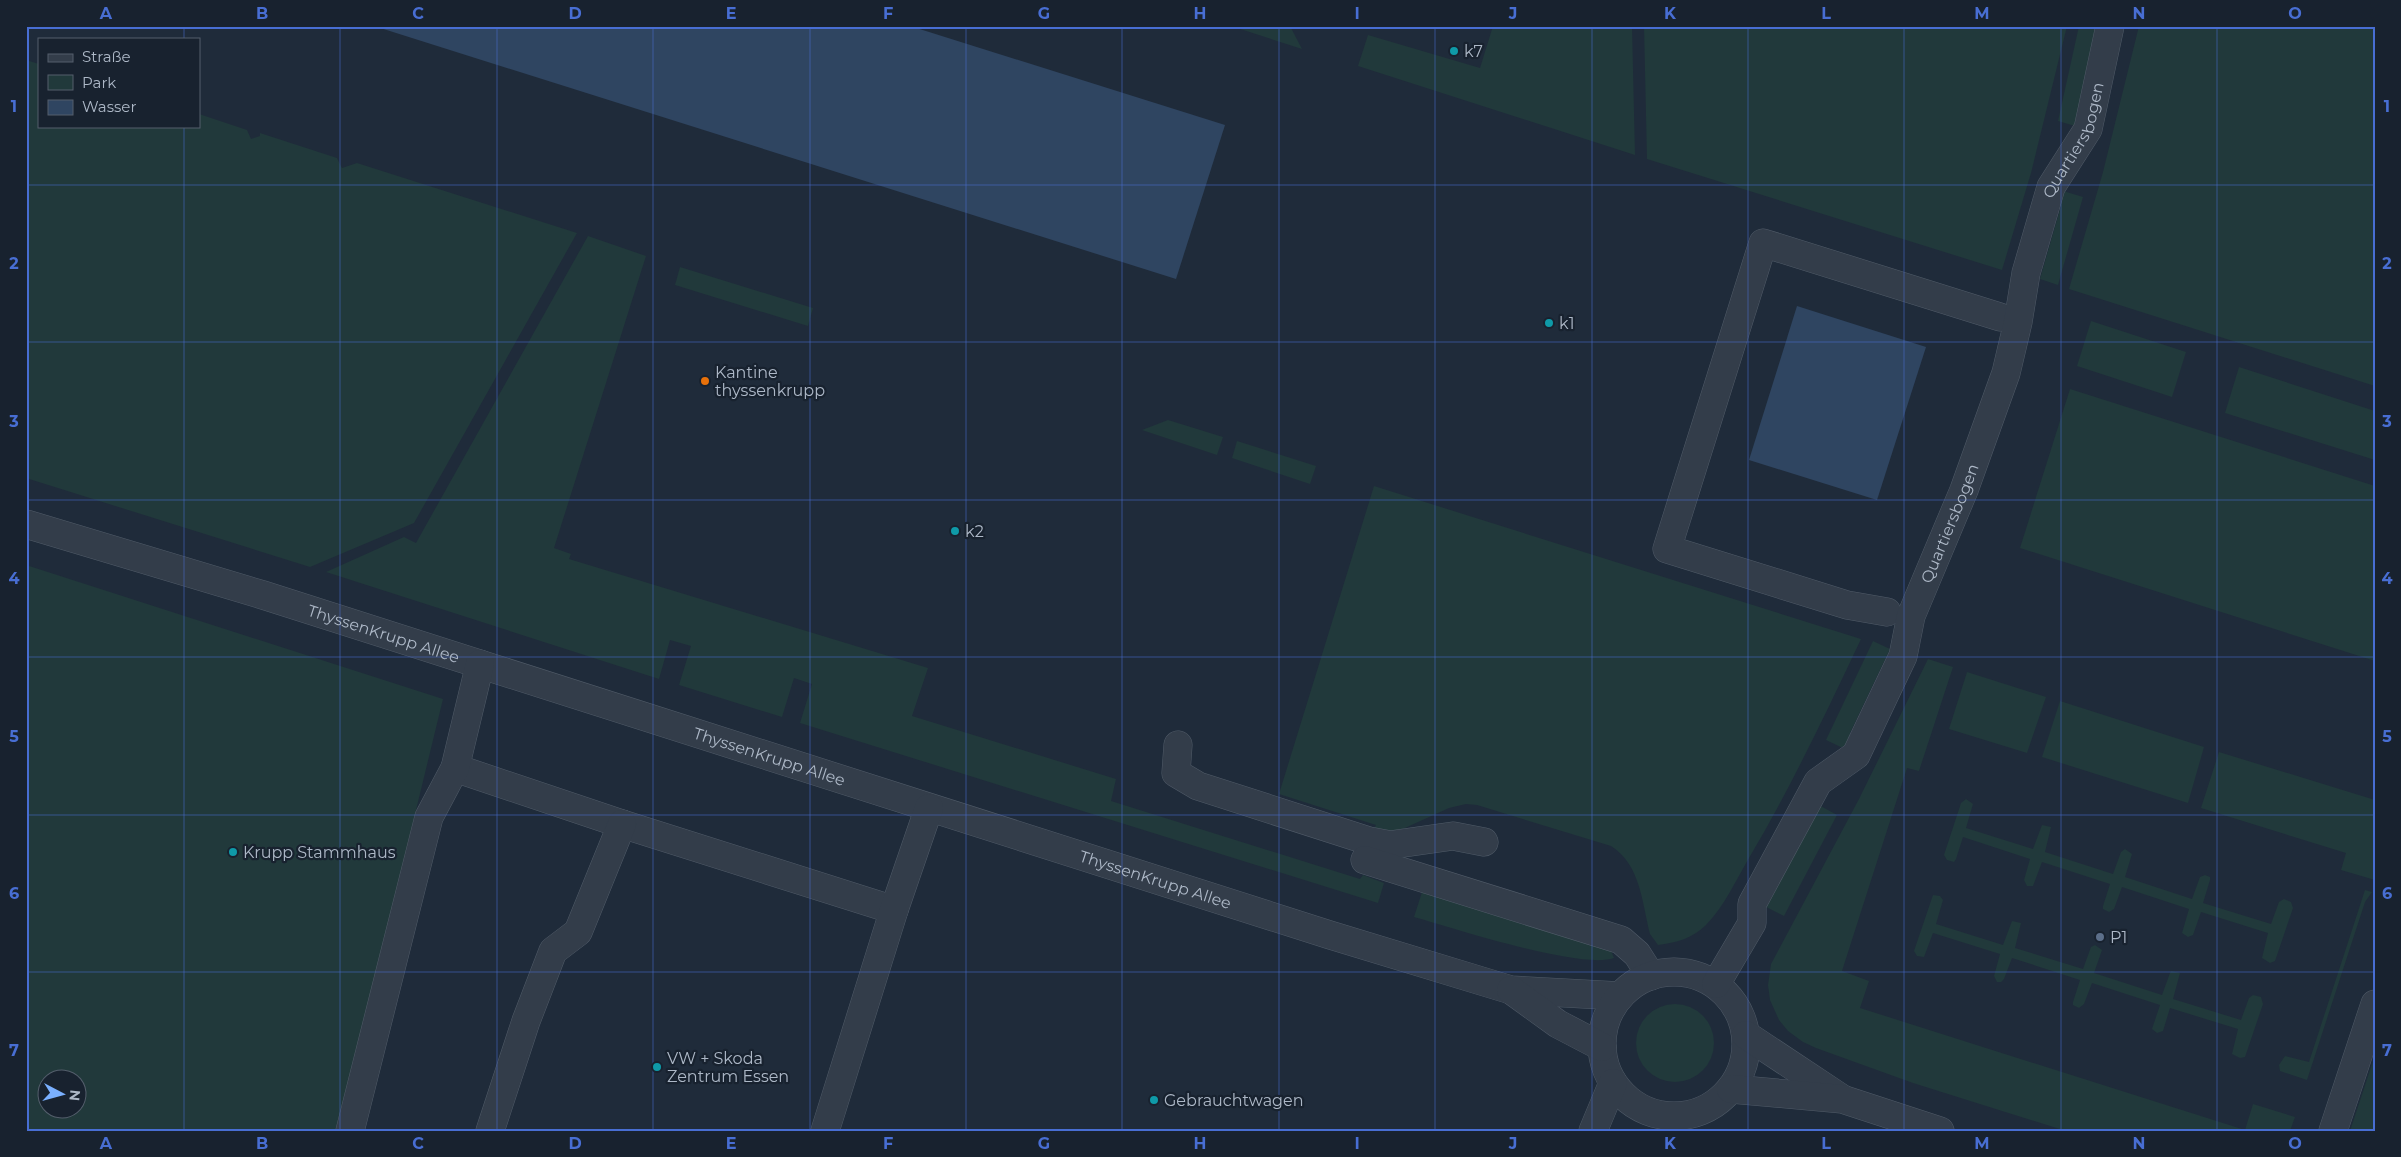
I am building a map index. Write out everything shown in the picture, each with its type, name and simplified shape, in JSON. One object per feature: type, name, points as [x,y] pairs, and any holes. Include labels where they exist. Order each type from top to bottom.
[{"type":"street","name":"Quartiersbogen","points":[[1716,984],[1752,922],[1752,904],[1818,782],[1856,755],[1903,656],[1911,616],[1964,490],[2006,372],[2018,322],[2026,273],[2051,187],[2088,129],[2110,26]]},
{"type":"street","points":[[1887,612],[1847,605],[1667,549],[1763,243],[2000,317]]},
{"type":"street","name":"ThyssenKrupp Allee","points":[[26,524],[254,592],[929,808],[1511,990],[1620,996]]},
{"type":"street","points":[[350,1131],[429,817],[455,768],[480,664]]},
{"type":"street","points":[[1178,746],[1176,773],[1198,786],[1369,841],[1390,845],[1445,836],[1484,842]]},
{"type":"street","points":[[455,768],[622,824],[894,910]]},
{"type":"street","points":[[825,1131],[894,910],[929,808]]},
{"type":"street","points":[[490,1131],[515,1079],[526,1021],[553,951],[578,932],[622,824]]},
{"type":"street","points":[[1365,860],[1613,937],[1628,944],[1644,965],[1701,977],[1716,984],[1728,995],[1740,1014],[1746,1035],[1747,1047],[1742,1070],[1731,1089],[1713,1106],[1702,1111],[1648,1122],[1635,1105],[1613,1083],[1604,1059],[1602,1046],[1606,1020],[1620,996],[1639,981],[1644,965]]},
{"type":"street","name":"ThyssenKrupp Allee","points":[[1511,990],[1558,1024],[1602,1046]]},
{"type":"street","points":[[2333,1131],[2375,1004]]},
{"type":"street","points":[[1746,1035],[1842,1099]]},
{"type":"street","points":[[1593,1131],[1613,1083]]},
{"type":"street","points":[[1731,1089],[1842,1099],[1940,1131]]},
{"type":"green space","points":[[1231,26],[1290,26],[1302,49]]},
{"type":"green space","points":[[1493,26],[1632,26],[1635,155],[1358,66],[1368,35],[1480,68]]},
{"type":"green space","points":[[1644,26],[2067,26],[2031,173],[2002,270],[1647,159]]},
{"type":"green space","points":[[2079,26],[2097,27],[2075,126],[2058,121]]},
{"type":"green space","points":[[2139,26],[2375,26],[2375,386],[2069,289],[2103,172]]},
{"type":"green space","points":[[26,60],[38,64],[38,128],[200,128],[200,114],[247,130],[251,139],[260,136],[260,133],[337,158],[342,168],[357,163],[577,233],[414,523],[310,567],[26,478]]},
{"type":"green space","points":[[2060,190],[2083,197],[2058,285],[2040,279],[2061,206],[2056,205]]},
{"type":"green space","points":[[588,236],[646,256],[554,548],[571,554],[569,559],[928,668],[912,716],[1116,779],[1111,801],[1360,879],[1363,875],[1384,883],[1378,903],[800,723],[812,684],[794,678],[782,717],[679,685],[691,646],[670,640],[659,679],[326,572],[404,537],[416,543]]},
{"type":"green space","points":[[680,267],[813,308],[808,326],[675,285]]},
{"type":"green space","points":[[2091,321],[2186,352],[2172,397],[2077,366]]},
{"type":"green space","points":[[2239,367],[2375,411],[2375,460],[2225,413]]},
{"type":"green space","points":[[2070,389],[2375,486],[2375,661],[2020,548]]},
{"type":"green space","points":[[1168,420],[1223,437],[1217,455],[1142,430]]},
{"type":"green space","points":[[1237,441],[1316,466],[1310,484],[1232,458]]},
{"type":"green space","points":[[1374,486],[1861,639],[1808,750],[1779,804],[1724,902],[1701,930],[1684,939],[1658,945],[1650,934],[1639,886],[1629,863],[1611,846],[1477,805],[1466,804],[1449,808],[1396,832],[1374,829],[1376,825],[1279,794]]},
{"type":"green space","points":[[26,565],[443,699],[338,1131],[26,1131]]},
{"type":"green space","points":[[1873,641],[1890,649],[1850,733],[1855,737],[1847,750],[1826,740]]},
{"type":"green space","points":[[1928,659],[1953,667],[1919,771],[1907,768],[1842,971],[1869,981],[1860,1008],[2245,1130],[2253,1104],[2295,1117],[2290,1131],[2066,1131],[1913,1083],[1816,1048],[1803,1042],[1788,1031],[1779,1020],[1770,1000],[1768,985],[1771,964],[1859,799]]},
{"type":"green space","points":[[1967,672],[2046,697],[2027,753],[1949,729]]},
{"type":"green space","points":[[2060,701],[2204,747],[2188,803],[2042,757]]},
{"type":"green space","points":[[2219,752],[2375,800],[2375,880],[2341,870],[2346,853],[2201,808]]},
{"type":"green space","points":[[1966,799],[1973,804],[1966,828],[2033,849],[2042,825],[2051,827],[2045,852],[2113,874],[2121,852],[2125,849],[2132,854],[2125,877],[2192,899],[2200,877],[2205,875],[2210,877],[2210,880],[2203,903],[2271,924],[2279,902],[2284,899],[2291,902],[2293,908],[2275,961],[2270,963],[2262,958],[2268,933],[2201,912],[2193,935],[2188,937],[2182,933],[2189,909],[2122,887],[2114,909],[2109,912],[2103,909],[2103,906],[2110,884],[2042,862],[2033,886],[2027,886],[2024,880],[2030,859],[1963,837],[1954,862],[1947,860],[1944,855],[1961,803]]},
{"type":"green space","points":[[1817,804],[1837,815],[1784,916],[1764,906]]},
{"type":"green space","points":[[1423,889],[1611,951],[1614,958],[1598,960],[1546,953],[1414,917]]},
{"type":"green space","points":[[2365,890],[2372,892],[2365,902],[2307,1080],[2280,1071],[2279,1065],[2285,1056],[2309,1062]]},
{"type":"green space","points":[[1933,895],[1940,896],[1943,900],[1936,924],[2003,945],[2012,921],[2021,923],[2015,948],[2083,969],[2091,947],[2095,945],[2102,950],[2094,973],[2162,995],[2171,971],[2180,973],[2173,999],[2241,1020],[2249,998],[2253,995],[2261,997],[2263,1004],[2245,1057],[2240,1058],[2232,1054],[2238,1029],[2170,1008],[2163,1031],[2157,1033],[2152,1029],[2160,1005],[2092,983],[2084,1004],[2079,1008],[2073,1005],[2073,1002],[2080,980],[2012,958],[2004,979],[2001,982],[1997,982],[1994,976],[2000,954],[1933,933],[1924,957],[1917,956],[1914,951]]},
{"type":"green space","points":[[1667,1004],[1683,1004],[1697,1010],[1708,1021],[1714,1035],[1714,1051],[1708,1065],[1697,1076],[1683,1082],[1667,1082],[1653,1076],[1642,1065],[1636,1051],[1636,1035],[1642,1021],[1653,1010]]},
{"type":"green space","points":[[2375,1055],[2375,1131],[2350,1131]]},
{"type":"water","points":[[374,26],[910,26],[1225,125],[1176,279]]},
{"type":"water","points":[[1797,306],[1926,347],[1877,500],[1749,460]]},
{"type":"place","name":"k7","points":[[1454,51]]},
{"type":"place","name":"k1","points":[[1549,323]]},
{"type":"place","name":"Kantine thyssenkrupp","points":[[705,381]]},
{"type":"place","name":"k2","points":[[955,531]]},
{"type":"place","name":"Krupp Stammhaus","points":[[233,852]]},
{"type":"place","name":"P1","points":[[2100,937]]},
{"type":"place","name":"VW + Skoda Zentrum Essen","points":[[657,1067]]},
{"type":"place","name":"Gebrauchtwagen","points":[[1154,1100]]}]
